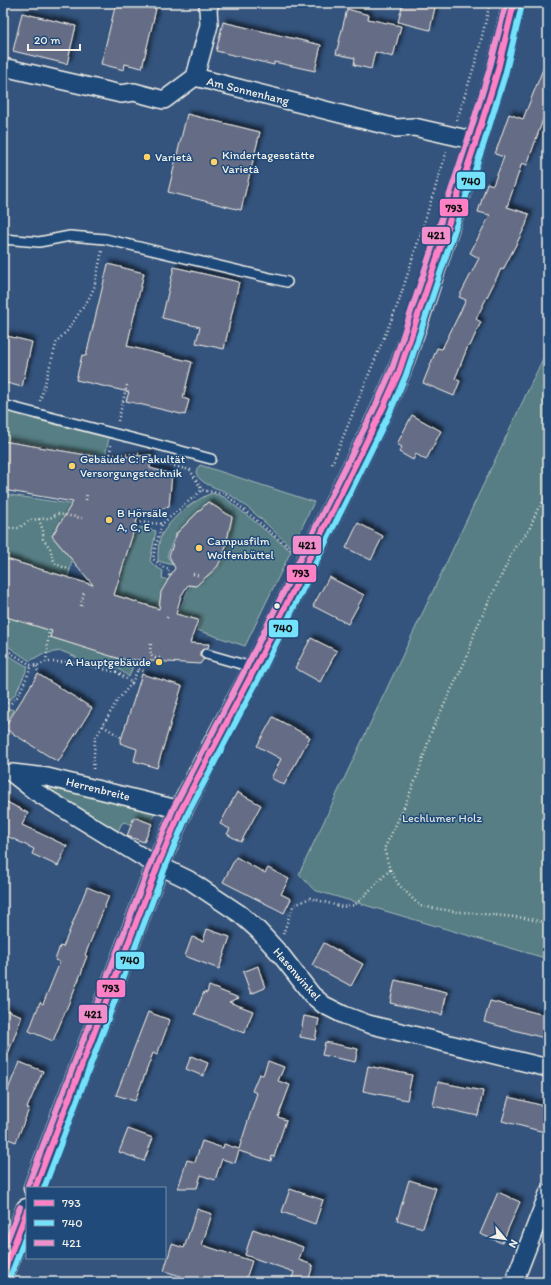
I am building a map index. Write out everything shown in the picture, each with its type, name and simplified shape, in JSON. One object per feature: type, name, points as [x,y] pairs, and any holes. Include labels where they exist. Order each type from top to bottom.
[{"type":"main road","points":[[35,1187],[158,865],[181,810],[255,668],[383,408],[399,372],[476,142],[497,73],[514,3]]},
{"type":"main road","points":[[3,1274],[26,1213]]},
{"type":"street","points":[[195,77],[209,25],[210,3]]},
{"type":"street","name":"Am Sonnenhang","points":[[3,67],[121,94],[134,92],[164,100],[195,77],[396,128],[414,127],[476,142]]},
{"type":"street","name":"Herrenbreite","points":[[8,772],[47,777],[181,810]]},
{"type":"street","name":"Herrenbreite","points":[[8,772],[36,792],[158,865]]},
{"type":"street","name":"Hasenwinkel","points":[[158,865],[189,880],[246,919],[276,950],[312,995],[324,1005],[344,1015],[368,1024],[548,1068]]},
{"type":"street","points":[[514,1282],[548,1194]]},
{"type":"lane","points":[[3,239],[39,242],[70,236],[105,239],[287,282]]},
{"type":"lane","points":[[3,406],[211,459]]},
{"type":"lane","points":[[206,654],[255,668]]},
{"type":"path","points":[[36,414],[58,341],[67,331],[88,300],[94,288],[105,239]]},
{"type":"path","points":[[119,418],[127,385]]},
{"type":"path","points":[[110,452],[110,458]]},
{"type":"path","points":[[151,460],[190,470],[202,490],[225,494],[307,562]]},
{"type":"path","points":[[171,576],[169,574],[169,569],[163,567],[153,559],[162,524],[202,490]]},
{"type":"path","points":[[86,500],[87,493]]},
{"type":"path","points":[[548,495],[537,510],[529,530],[515,548],[475,631],[468,655],[432,730],[418,774],[401,814],[384,848],[390,870],[399,885],[420,906],[452,911],[525,918],[548,923]]},
{"type":"path","points":[[3,533],[10,528],[19,528],[30,520],[50,518],[58,514],[82,518]]},
{"type":"path","points":[[39,519],[43,539],[50,548],[56,564],[70,570]]},
{"type":"path","points":[[136,522],[162,524]]},
{"type":"path","points":[[193,574],[200,576]]},
{"type":"path","points":[[81,605],[85,592]]},
{"type":"path","points":[[46,662],[49,630]]},
{"type":"path","points":[[150,644],[153,658],[161,658]]},
{"type":"path","points":[[3,648],[31,665],[37,665]]},
{"type":"path","points":[[3,703],[12,703],[18,696],[31,668],[46,662],[70,662],[117,672],[132,683]]},
{"type":"path","points":[[37,665],[38,674]]},
{"type":"path","points":[[95,760],[95,739],[117,701],[132,683],[138,669],[146,672]]},
{"type":"path","points":[[103,726],[122,738]]},
{"type":"path","points":[[283,934],[293,906],[310,898],[342,908],[355,905],[390,870]]},
{"type":"green space","name":"Lechlumer Holz","points":[[548,348],[548,959],[314,890],[299,874]]},
{"type":"green space","points":[[3,409],[37,420],[109,438],[105,456],[3,439]]},
{"type":"green space","points":[[200,465],[314,502],[292,548],[238,500],[200,479],[196,472]]},
{"type":"green space","points":[[3,492],[10,495],[83,506],[81,523],[60,522],[52,536],[72,560],[68,578],[3,558]]},
{"type":"green space","points":[[212,493],[224,497],[291,551],[245,646],[197,630],[200,620],[178,613],[193,579],[203,580],[218,568],[225,555],[232,516],[207,502],[176,533],[167,556],[173,565],[158,561],[159,541],[168,525],[185,509]]},
{"type":"green space","points":[[135,526],[156,531],[150,561],[163,571],[162,578],[168,580],[157,608],[92,588]]},
{"type":"green space","points":[[3,616],[52,631],[51,637],[134,663],[129,677],[119,669],[81,661],[74,656],[61,651],[42,654],[30,661],[3,643]]},
{"type":"green space","points":[[3,652],[28,667],[16,693],[11,699],[3,700]]},
{"type":"green space","points":[[3,707],[14,710],[3,726]]},
{"type":"green space","points":[[52,784],[157,806],[151,824],[134,817],[131,825],[125,822],[122,823],[118,831],[115,831],[51,790],[50,787]]},
{"type":"building","points":[[116,3],[141,3],[140,6],[156,9],[142,68],[125,64],[124,70],[101,64]]},
{"type":"building","points":[[403,3],[436,3],[430,30],[398,22]]},
{"type":"building","points":[[347,9],[369,15],[368,19],[401,26],[393,57],[375,52],[371,69],[354,65],[355,58],[336,54]]},
{"type":"building","points":[[22,13],[76,26],[67,64],[13,51]]},
{"type":"building","points":[[223,22],[321,45],[315,71],[274,62],[274,65],[216,51]]},
{"type":"building","points":[[547,59],[548,105],[527,165],[522,163],[507,207],[529,214],[526,225],[503,270],[501,269],[476,319],[481,322],[470,346],[468,346],[455,379],[460,381],[454,396],[423,383],[437,348],[442,349],[466,300],[459,297],[479,258],[470,253],[490,215],[478,212],[487,183],[493,185],[504,157],[495,154],[509,114],[523,119]]},
{"type":"building","name":"Kindertagesstätte Varietà","points":[[187,114],[260,132],[241,210],[168,192]]},
{"type":"building","points":[[108,264],[144,273],[127,346],[192,362],[183,398],[189,400],[185,415],[126,401],[129,392],[76,380],[82,355],[86,356]]},
{"type":"building","points":[[174,267],[239,282],[224,349],[196,343],[200,327],[162,318]]},
{"type":"building","points":[[3,335],[32,342],[22,387],[3,382]]},
{"type":"building","points":[[412,415],[441,431],[426,460],[416,454],[413,460],[399,452],[402,447],[397,444]]},
{"type":"building","points":[[3,441],[105,458],[151,455],[150,468],[172,474],[169,506],[138,517],[114,595],[159,609],[161,592],[175,568],[169,556],[177,533],[208,502],[232,517],[224,554],[217,567],[196,586],[188,585],[181,596],[176,614],[198,620],[190,643],[209,644],[208,648],[204,648],[200,652],[200,656],[204,659],[200,664],[120,659],[50,637],[52,631],[3,616],[3,558],[93,585],[52,536],[73,502],[3,490]]},
{"type":"building","points":[[358,523],[383,536],[371,560],[346,548]]},
{"type":"building","points":[[329,577],[364,595],[348,624],[313,606]]},
{"type":"building","points":[[311,638],[337,651],[320,682],[295,668]]},
{"type":"building","points":[[38,674],[92,708],[58,762],[4,728]]},
{"type":"building","points":[[142,674],[182,686],[157,768],[134,761],[137,749],[120,743]]},
{"type":"building","points":[[273,717],[310,737],[284,785],[271,778],[281,759],[257,746]]},
{"type":"building","points":[[237,792],[261,805],[241,842],[227,834],[230,829],[220,824]]},
{"type":"building","points":[[3,800],[28,813],[22,825],[67,846],[58,866],[32,854],[34,849],[3,834]]},
{"type":"building","points":[[134,817],[152,824],[144,842],[127,836]]},
{"type":"building","points":[[236,857],[265,873],[268,868],[289,879],[281,894],[291,899],[284,913],[223,882]]},
{"type":"building","points":[[87,887],[109,896],[85,955],[87,956],[83,969],[53,1041],[29,1031],[40,1002],[43,1004],[60,962],[55,960],[60,946],[63,947]]},
{"type":"building","points":[[207,929],[230,937],[219,969],[185,956],[192,937],[203,941]]},
{"type":"building","points":[[324,943],[363,964],[351,986],[312,965]]},
{"type":"building","points":[[258,966],[265,988],[251,994],[243,972]]},
{"type":"building","points":[[395,980],[447,992],[442,1015],[390,1003]]},
{"type":"building","points":[[209,986],[239,998],[229,1002],[253,1011],[244,1033],[195,1014],[204,992],[207,993]]},
{"type":"building","points":[[490,1001],[548,1016],[548,1039],[484,1022]]},
{"type":"building","points":[[3,1009],[22,1016],[5,1062],[3,1062]]},
{"type":"building","points":[[148,1012],[170,1020],[157,1055],[153,1053],[135,1101],[116,1095]]},
{"type":"building","points":[[304,1016],[319,1019],[315,1040],[300,1037]]},
{"type":"building","points":[[325,1042],[358,1049],[355,1062],[322,1055]]},
{"type":"building","points":[[191,1056],[208,1063],[203,1076],[186,1069]]},
{"type":"building","points":[[268,1061],[284,1067],[278,1081],[290,1085],[278,1117],[286,1120],[274,1157],[272,1156],[271,1161],[239,1151],[235,1163],[222,1159],[215,1180],[201,1175],[197,1188],[178,1188],[187,1160],[195,1162],[202,1141],[223,1148],[224,1144],[239,1149],[257,1093],[252,1091],[259,1074],[263,1075]]},
{"type":"building","points":[[19,1062],[43,1071],[27,1108],[29,1109],[16,1142],[3,1137],[3,1102]]},
{"type":"building","points":[[368,1066],[412,1075],[407,1100],[363,1091]]},
{"type":"building","points":[[438,1082],[483,1091],[478,1116],[433,1106]]},
{"type":"building","points":[[509,1097],[548,1107],[548,1133],[502,1121]]},
{"type":"building","points":[[128,1129],[153,1138],[144,1161],[119,1152]]},
{"type":"building","points":[[409,1180],[436,1188],[423,1228],[397,1220]]},
{"type":"building","points":[[290,1189],[323,1200],[315,1224],[282,1212]]},
{"type":"building","points":[[498,1192],[520,1202],[502,1243],[480,1234]]},
{"type":"building","points":[[197,1209],[212,1214],[202,1245],[252,1261],[245,1282],[200,1282],[164,1271],[172,1244],[184,1248]]},
{"type":"building","points":[[253,1229],[303,1247],[299,1260],[313,1265],[308,1282],[291,1282],[294,1272],[245,1255]]},
{"type":"transit line","name":"421","points":[[28,1185],[151,862],[174,807],[248,664],[376,405],[392,369],[468,139],[489,71],[506,3]]},
{"type":"transit line","name":"793","points":[[35,1187],[158,865],[181,810],[255,668],[383,408],[399,372],[476,141],[497,73],[514,3]]},
{"type":"transit line","name":"740","points":[[44,1187],[165,868],[188,813],[262,672],[390,412],[406,375],[484,143],[505,75],[522,5]]},
{"type":"transit line","name":"421","points":[[3,1251],[20,1207]]},
{"type":"transit line","name":"793","points":[[3,1274],[26,1213]]},
{"type":"transit line","name":"740","points":[[10,1277],[26,1236]]},
{"type":"place","name":"Varietà","points":[[147,157]]},
{"type":"place","name":"Kindertagesstätte Varietà","points":[[214,162]]},
{"type":"place","name":"Gebäude C: Fakultät Versorgungstechnik","points":[[72,466]]},
{"type":"place","name":"B Hörsäle A, C, E","points":[[109,520]]},
{"type":"place","name":"Campusfilm Wolfenbüttel","points":[[199,548]]},
{"type":"place","name":"A Hauptgebäude","points":[[159,662]]}]
